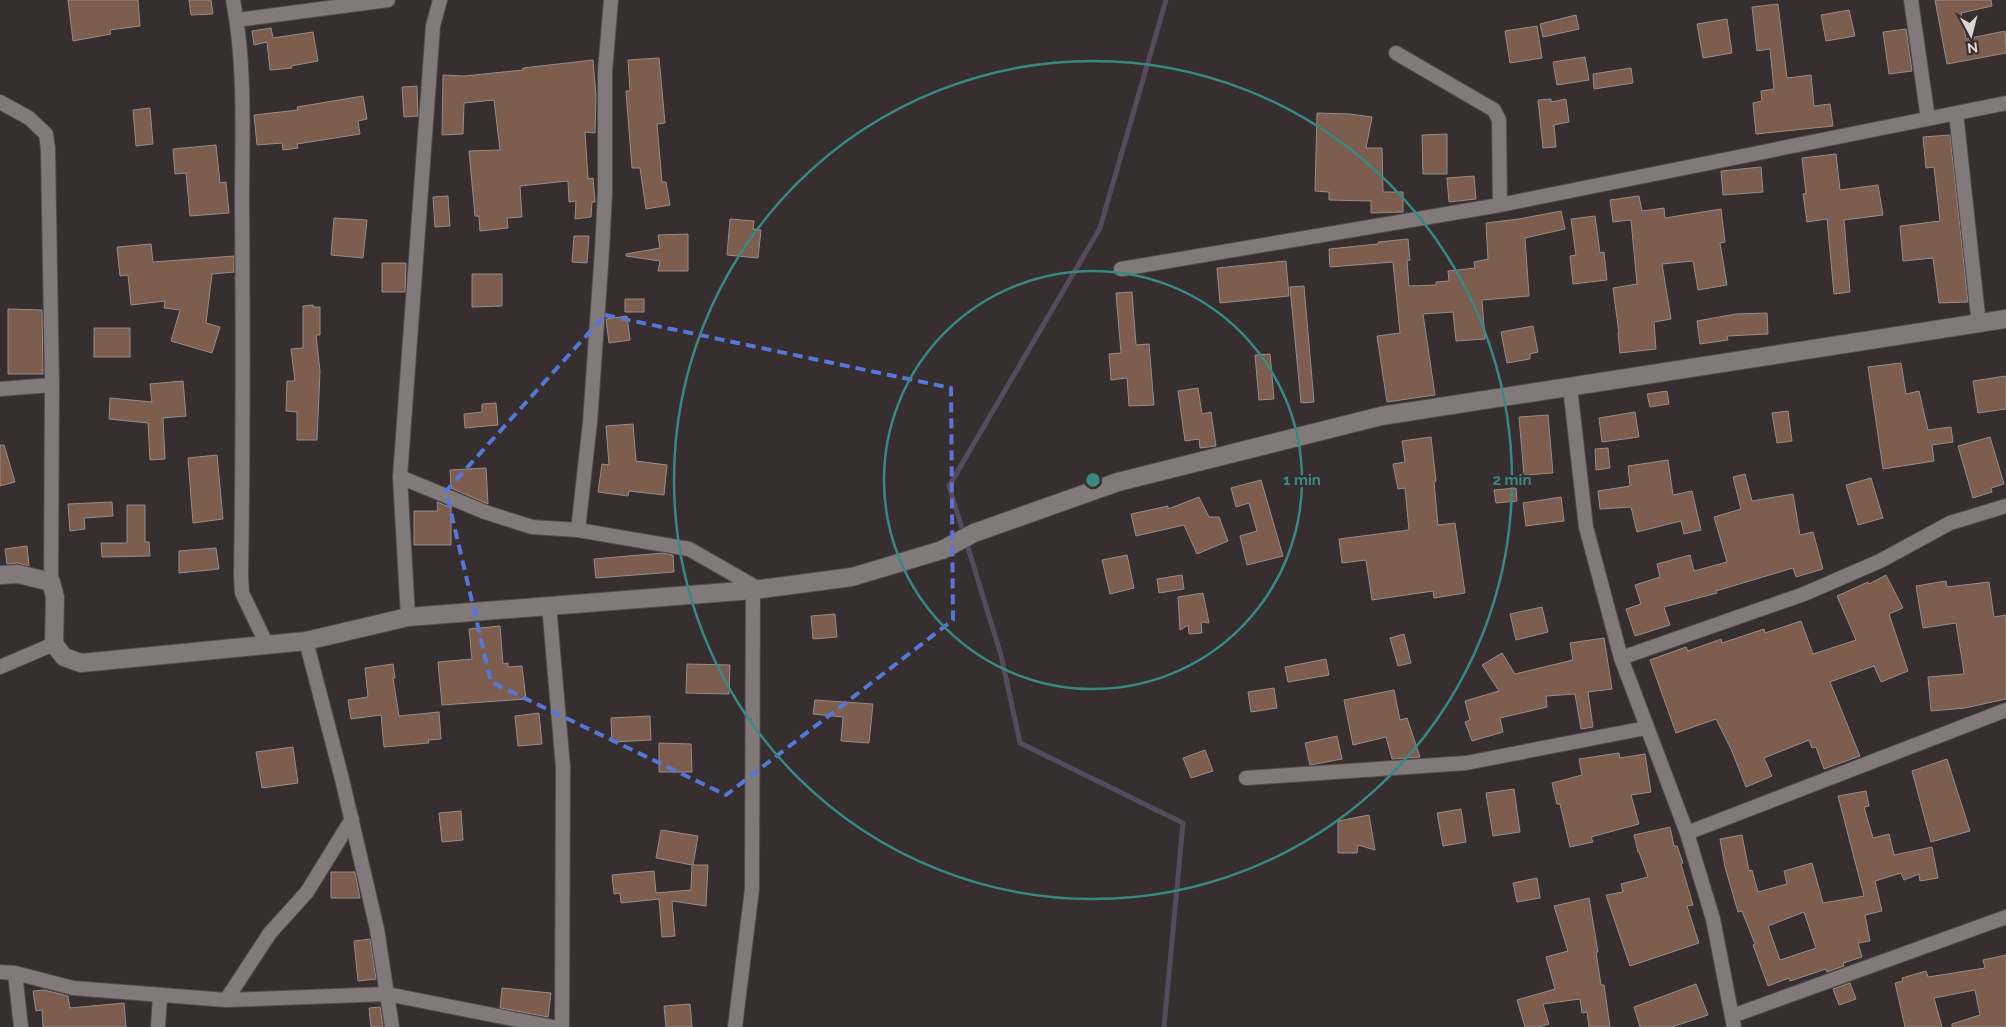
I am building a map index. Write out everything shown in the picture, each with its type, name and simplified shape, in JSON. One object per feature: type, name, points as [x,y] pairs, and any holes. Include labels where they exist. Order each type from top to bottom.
[{"type":"street","points":[[234,0],[244,108],[242,196],[244,403],[240,575],[242,593],[267,645]]},
{"type":"street","points":[[237,20],[388,0]]},
{"type":"street","points":[[408,616],[400,477],[434,26],[440,0]]},
{"type":"street","points":[[578,530],[590,422],[602,251],[605,192],[604,71],[611,0]]},
{"type":"street","points":[[1910,0],[1928,119]]},
{"type":"street","points":[[1396,53],[1494,110],[1499,120],[1500,205]]},
{"type":"street","points":[[0,102],[29,118],[46,134],[48,149],[52,385],[51,582],[55,597],[54,644],[64,657],[81,663],[306,641],[408,616],[756,589],[852,577],[942,550],[974,533],[1118,482],[1381,416],[1979,325],[2006,319]]},
{"type":"street","points":[[1121,269],[1500,205],[2006,104]]},
{"type":"street","points":[[1956,114],[1979,325]]},
{"type":"street","points":[[0,389],[52,385]]},
{"type":"street","points":[[1570,387],[1586,527],[1620,658],[1687,833],[1713,919],[1733,1022],[2006,917]]},
{"type":"street","points":[[400,477],[485,512],[532,527],[578,530],[689,549],[756,589]]},
{"type":"street","points":[[1620,658],[1804,594],[1880,561],[1950,524],[2006,506]]},
{"type":"street","points":[[0,575],[18,574],[51,582]]},
{"type":"street","points":[[735,1027],[752,889],[756,589]]},
{"type":"street","points":[[549,604],[562,767],[562,1027]]},
{"type":"street","points":[[306,641],[352,819],[377,929],[392,1027]]},
{"type":"street","points":[[0,667],[54,644]]},
{"type":"street","points":[[1687,833],[2006,710]]},
{"type":"street","points":[[1246,778],[1466,763],[1646,728]]},
{"type":"street","points":[[226,1000],[270,933],[306,892],[352,819]]},
{"type":"street","points":[[0,972],[15,973],[73,988],[226,1000],[388,994],[553,1027]]},
{"type":"street","points":[[15,973],[21,1027]]},
{"type":"street","points":[[158,1027],[160,994]]},
{"type":"highlighted area","points":[[605,315],[951,388],[953,620],[726,795],[491,682],[446,491]]},
{"type":"building","points":[[68,0],[138,0],[140,26],[110,30],[111,34],[73,41]]},
{"type":"building","points":[[189,0],[211,0],[213,14],[191,15]]},
{"type":"building","points":[[1935,0],[1991,0],[1992,6],[1961,13],[1966,39],[2005,31],[2006,53],[1947,64]]},
{"type":"building","points":[[1778,4],[1787,78],[1811,75],[1814,106],[1830,104],[1833,126],[1756,134],[1753,103],[1762,101],[1761,91],[1774,89],[1770,49],[1757,51],[1752,7]]},
{"type":"building","points":[[1849,10],[1855,36],[1826,41],[1821,15]]},
{"type":"building","points":[[1576,15],[1579,29],[1543,37],[1540,24]]},
{"type":"building","points":[[1727,19],[1732,53],[1703,58],[1697,24]]},
{"type":"building","points":[[1537,26],[1542,58],[1510,63],[1505,31]]},
{"type":"building","points":[[271,28],[273,38],[313,32],[318,61],[291,66],[292,68],[270,70],[267,42],[254,45],[252,31]]},
{"type":"building","points":[[1906,29],[1912,71],[1889,74],[1883,32]]},
{"type":"building","points":[[1585,57],[1589,80],[1557,85],[1553,62]]},
{"type":"building","points":[[659,58],[665,123],[657,124],[662,182],[666,182],[670,205],[646,209],[640,168],[632,168],[626,91],[630,91],[628,60]]},
{"type":"building","points":[[593,60],[596,96],[595,133],[585,132],[588,179],[593,178],[595,202],[592,202],[591,217],[575,219],[576,201],[569,202],[568,181],[520,186],[522,217],[507,218],[508,228],[480,231],[479,216],[475,216],[469,151],[500,150],[494,100],[464,103],[463,134],[442,135],[443,75],[464,76]]},
{"type":"building","points":[[1631,68],[1633,83],[1594,89],[1593,74]]},
{"type":"building","points":[[417,86],[418,116],[404,117],[402,87]]},
{"type":"building","points":[[363,96],[367,119],[358,121],[360,134],[297,144],[298,148],[283,150],[282,143],[257,145],[254,115],[298,110],[297,107]]},
{"type":"building","points":[[1551,99],[1551,102],[1566,99],[1569,122],[1554,125],[1556,147],[1543,148],[1538,100]]},
{"type":"building","points":[[150,108],[153,144],[136,146],[133,110]]},
{"type":"building","points":[[1317,113],[1372,117],[1366,148],[1382,148],[1383,192],[1403,192],[1403,212],[1371,213],[1371,201],[1329,200],[1329,192],[1315,191]]},
{"type":"building","points":[[1447,134],[1447,174],[1423,174],[1422,135]]},
{"type":"building","points":[[1950,135],[1968,302],[1939,303],[1933,258],[1903,261],[1900,226],[1940,221],[1934,167],[1926,168],[1923,137]]},
{"type":"building","points":[[216,145],[220,183],[226,182],[229,213],[190,216],[186,173],[175,174],[173,149]]},
{"type":"building","points":[[1836,154],[1840,190],[1878,185],[1883,215],[1844,220],[1850,292],[1834,294],[1827,219],[1807,222],[1803,194],[1806,193],[1802,158]]},
{"type":"building","points":[[1761,167],[1763,192],[1723,195],[1721,171]]},
{"type":"building","points":[[1474,176],[1476,199],[1449,202],[1447,178]]},
{"type":"building","points":[[448,196],[450,226],[435,227],[433,197]]},
{"type":"building","points":[[1639,196],[1642,211],[1664,208],[1665,218],[1721,209],[1725,242],[1720,243],[1727,285],[1698,290],[1693,261],[1662,264],[1671,319],[1654,322],[1656,349],[1620,353],[1613,288],[1637,284],[1631,220],[1613,222],[1610,200]]},
{"type":"building","points":[[1561,211],[1565,229],[1525,238],[1529,296],[1482,300],[1485,339],[1456,341],[1453,312],[1423,314],[1435,395],[1387,402],[1377,336],[1400,333],[1393,262],[1330,267],[1329,249],[1408,239],[1410,260],[1407,261],[1409,286],[1436,285],[1436,282],[1449,281],[1448,271],[1475,268],[1474,262],[1488,259],[1486,223]]},
{"type":"building","points":[[1595,216],[1600,253],[1604,252],[1607,280],[1573,284],[1570,256],[1576,255],[1571,219]]},
{"type":"building","points":[[334,218],[367,220],[363,258],[331,255]]},
{"type":"building","points":[[730,219],[754,221],[753,229],[761,230],[758,258],[727,255]]},
{"type":"building","points":[[688,234],[688,271],[658,271],[660,261],[626,256],[626,254],[660,248],[658,235]]},
{"type":"building","points":[[574,236],[589,236],[587,263],[572,262]]},
{"type":"building","points":[[151,244],[153,262],[234,256],[234,272],[212,274],[206,323],[220,327],[212,353],[171,341],[180,310],[164,308],[165,301],[131,305],[128,275],[120,276],[117,247]]},
{"type":"building","points":[[1286,261],[1289,296],[1220,303],[1217,268]]},
{"type":"building","points":[[382,263],[406,263],[405,292],[382,292]]},
{"type":"building","points":[[472,274],[502,274],[502,306],[472,307]]},
{"type":"building","points":[[1304,286],[1314,402],[1301,403],[1290,287]]},
{"type":"building","points":[[1132,292],[1136,345],[1149,344],[1154,405],[1129,406],[1127,378],[1111,380],[1109,354],[1121,353],[1116,293]]},
{"type":"building","points":[[625,299],[644,299],[644,312],[625,312]]},
{"type":"building","points":[[313,305],[313,307],[320,307],[320,335],[316,335],[320,371],[317,440],[297,440],[297,412],[286,411],[287,381],[295,381],[291,349],[303,348],[303,306]]},
{"type":"building","points":[[8,309],[42,310],[43,374],[8,374]]},
{"type":"building","points":[[1767,313],[1768,334],[1727,336],[1728,340],[1700,344],[1697,321],[1736,314]]},
{"type":"building","points":[[627,316],[630,340],[609,343],[606,319]]},
{"type":"building","points":[[1533,326],[1538,352],[1530,354],[1530,359],[1507,363],[1501,332]]},
{"type":"building","points":[[94,328],[130,328],[130,357],[94,357]]},
{"type":"building","points":[[1270,354],[1274,399],[1259,400],[1255,355]]},
{"type":"building","points":[[1901,363],[1906,394],[1919,391],[1928,430],[1951,427],[1953,442],[1932,445],[1934,461],[1883,469],[1868,367]]},
{"type":"building","points":[[2006,376],[2006,409],[1978,413],[1973,381]]},
{"type":"building","points":[[183,381],[186,416],[163,418],[165,459],[150,460],[148,423],[109,419],[110,398],[152,402],[150,384]]},
{"type":"building","points":[[1198,388],[1202,414],[1211,412],[1216,446],[1200,448],[1199,439],[1185,441],[1178,391]]},
{"type":"building","points":[[1667,391],[1669,404],[1650,407],[1647,394]]},
{"type":"building","points":[[496,403],[498,425],[465,428],[464,414],[482,412],[482,404]]},
{"type":"building","points":[[1788,411],[1792,441],[1777,443],[1772,413]]},
{"type":"building","points":[[1635,412],[1639,437],[1602,442],[1599,418]]},
{"type":"building","points":[[1548,415],[1553,473],[1524,475],[1519,417]]},
{"type":"building","points":[[633,424],[636,461],[667,465],[664,495],[629,491],[628,496],[598,492],[602,464],[609,465],[606,426]]},
{"type":"building","points":[[1431,437],[1438,525],[1455,523],[1465,593],[1434,598],[1433,591],[1372,600],[1366,560],[1342,563],[1339,539],[1409,530],[1405,488],[1398,489],[1393,464],[1405,462],[1402,441]]},
{"type":"building","points":[[1990,437],[2004,484],[1991,488],[1992,492],[1973,498],[1958,446]]},
{"type":"building","points":[[0,445],[4,445],[15,482],[0,486]]},
{"type":"building","points":[[1608,448],[1610,468],[1596,470],[1595,449]]},
{"type":"building","points":[[217,455],[223,519],[193,523],[188,458]]},
{"type":"building","points":[[1668,460],[1673,495],[1692,491],[1701,530],[1684,534],[1681,521],[1637,532],[1631,507],[1600,509],[1598,491],[1630,486],[1628,466]]},
{"type":"building","points":[[486,468],[488,504],[451,488],[450,470]]},
{"type":"building","points":[[1745,474],[1752,501],[1793,494],[1800,535],[1813,532],[1823,569],[1796,577],[1793,568],[1716,591],[1717,593],[1664,607],[1670,625],[1635,636],[1626,609],[1641,604],[1635,585],[1660,577],[1657,564],[1690,555],[1694,571],[1727,562],[1714,517],[1741,509],[1733,477]]},
{"type":"building","points":[[1871,478],[1883,518],[1858,525],[1846,485]]},
{"type":"building","points":[[1261,480],[1283,556],[1247,565],[1240,536],[1257,531],[1249,503],[1236,507],[1231,488]]},
{"type":"building","points":[[1516,488],[1517,501],[1496,503],[1494,490]]},
{"type":"building","points":[[1199,497],[1209,517],[1219,517],[1228,541],[1197,554],[1184,525],[1136,536],[1131,514],[1168,506],[1168,509]]},
{"type":"building","points":[[1561,497],[1564,521],[1526,526],[1523,503]]},
{"type":"building","points":[[112,502],[113,516],[84,518],[85,529],[70,531],[68,504]]},
{"type":"building","points":[[437,502],[452,508],[451,545],[414,545],[414,511],[438,511]]},
{"type":"building","points":[[127,505],[145,505],[145,542],[149,542],[150,556],[102,557],[101,543],[127,543]]},
{"type":"building","points":[[27,546],[29,566],[18,563],[7,564],[5,549]]},
{"type":"building","points":[[216,548],[219,569],[179,573],[179,551]]},
{"type":"building","points":[[663,553],[673,555],[674,572],[596,578],[594,559]]},
{"type":"building","points":[[1127,555],[1134,588],[1110,594],[1102,560]]},
{"type":"building","points":[[1182,575],[1184,589],[1159,593],[1157,579]]},
{"type":"building","points":[[1886,575],[1903,608],[1889,614],[1908,671],[1881,682],[1874,666],[1830,682],[1860,756],[1824,769],[1816,747],[1812,748],[1809,740],[1764,758],[1772,776],[1746,787],[1731,749],[1716,719],[1676,733],[1650,660],[1686,647],[1688,651],[1721,639],[1722,643],[1764,629],[1765,633],[1801,621],[1813,654],[1856,640],[1837,596],[1868,582],[1869,584]]},
{"type":"building","points":[[1946,581],[1947,587],[1989,582],[1994,617],[2006,615],[2006,699],[1965,708],[1931,711],[1928,677],[1964,674],[1956,623],[1923,628],[1916,586]]},
{"type":"building","points":[[1203,593],[1209,623],[1201,622],[1202,633],[1189,634],[1188,625],[1180,630],[1178,597]]},
{"type":"building","points":[[1542,607],[1548,632],[1516,640],[1510,614]]},
{"type":"building","points":[[835,614],[837,637],[813,639],[811,616]]},
{"type":"building","points":[[500,626],[503,664],[508,663],[508,667],[522,666],[526,699],[442,705],[438,662],[472,659],[469,629]]},
{"type":"building","points":[[1404,634],[1411,663],[1398,666],[1390,638]]},
{"type":"building","points":[[1604,638],[1612,689],[1588,692],[1593,727],[1581,729],[1575,694],[1546,696],[1547,707],[1500,718],[1503,732],[1472,741],[1465,722],[1470,720],[1465,701],[1499,691],[1482,665],[1502,653],[1515,674],[1573,660],[1570,643]]},
{"type":"building","points":[[1326,659],[1329,675],[1288,682],[1285,667]]},
{"type":"building","points":[[393,664],[395,678],[393,678],[399,716],[439,712],[441,739],[428,740],[429,743],[384,747],[381,715],[351,719],[348,700],[368,697],[365,668]]},
{"type":"building","points":[[687,664],[730,665],[729,694],[686,693]]},
{"type":"building","points":[[1274,688],[1277,708],[1251,712],[1248,692]]},
{"type":"building","points":[[1394,690],[1400,720],[1407,718],[1420,757],[1392,759],[1386,737],[1353,745],[1344,700]]},
{"type":"building","points":[[815,700],[873,704],[869,743],[841,741],[843,717],[813,714]]},
{"type":"building","points":[[539,713],[542,744],[518,746],[515,716]]},
{"type":"building","points":[[650,716],[651,740],[612,742],[611,718]]},
{"type":"building","points":[[1337,736],[1342,759],[1310,765],[1305,743]]},
{"type":"building","points":[[659,743],[691,744],[692,772],[659,772]]},
{"type":"building","points":[[293,747],[298,783],[262,788],[256,752]]},
{"type":"building","points":[[1205,750],[1213,771],[1191,778],[1183,758]]},
{"type":"building","points":[[1619,753],[1620,758],[1645,754],[1651,792],[1631,795],[1639,824],[1591,837],[1593,842],[1570,847],[1560,804],[1557,804],[1552,783],[1582,775],[1579,759]]},
{"type":"building","points":[[1947,759],[1970,831],[1931,842],[1912,771]]},
{"type":"building","points":[[1514,789],[1520,832],[1493,836],[1486,793]]},
{"type":"building","points":[[1866,791],[1869,806],[1864,807],[1873,838],[1889,834],[1894,855],[1932,847],[1938,878],[1920,881],[1919,874],[1904,880],[1901,873],[1875,881],[1882,911],[1865,915],[1870,941],[1858,943],[1862,957],[1843,963],[1844,966],[1827,972],[1826,969],[1790,981],[1789,978],[1768,986],[1742,911],[1738,912],[1725,867],[1720,839],[1742,835],[1749,871],[1752,870],[1758,892],[1787,884],[1784,871],[1812,863],[1823,903],[1864,896],[1838,796]],"holes":[[[1804,912],[1816,948],[1780,960],[1768,926]]]},
{"type":"building","points":[[1461,809],[1466,842],[1443,846],[1437,813]]},
{"type":"building","points":[[461,811],[463,840],[442,842],[439,813]]},
{"type":"building","points":[[1369,815],[1375,850],[1358,845],[1357,853],[1338,853],[1338,821]]},
{"type":"building","points":[[1670,827],[1674,846],[1677,846],[1683,863],[1681,864],[1693,905],[1687,906],[1699,943],[1630,966],[1606,895],[1623,892],[1621,884],[1648,877],[1638,852],[1634,835]]},
{"type":"building","points":[[661,830],[698,836],[693,865],[708,865],[706,906],[672,901],[675,936],[662,937],[659,899],[621,903],[620,893],[614,894],[612,875],[654,871],[656,893],[691,890],[692,865],[656,858]]},
{"type":"building","points":[[331,872],[355,872],[360,898],[331,898]]},
{"type":"building","points":[[1537,878],[1540,898],[1517,902],[1513,883]]},
{"type":"building","points":[[1589,898],[1598,952],[1596,952],[1601,985],[1604,985],[1610,1027],[1589,1027],[1587,1012],[1582,1013],[1580,999],[1543,1004],[1549,1024],[1539,1027],[1525,1027],[1517,1000],[1555,989],[1546,957],[1568,951],[1554,906]]},
{"type":"building","points":[[370,939],[376,979],[358,981],[354,941]]},
{"type":"building","points":[[2006,955],[2006,1027],[1952,1027],[1952,1024],[1980,1015],[1975,990],[1934,998],[1942,1027],[1905,1027],[1895,983],[1903,981],[1902,978],[1926,971],[1928,977],[1985,968],[1983,960]]},
{"type":"building","points":[[1850,983],[1856,999],[1839,1005],[1833,989]]},
{"type":"building","points":[[1696,984],[1708,1015],[1672,1027],[1640,1027],[1634,1007]]},
{"type":"building","points":[[502,988],[551,993],[548,1017],[500,1008]]},
{"type":"building","points":[[44,990],[68,996],[70,1008],[124,1003],[126,1027],[43,1027],[42,1010],[36,1011],[33,991]]},
{"type":"building","points":[[690,1004],[692,1027],[666,1027],[664,1006]]},
{"type":"building","points":[[380,1007],[383,1027],[371,1027],[369,1008]]},
{"type":"waterway","points":[[1164,1027],[1183,823],[1020,743],[1001,655],[949,486],[1100,228],[1166,0]]}]
